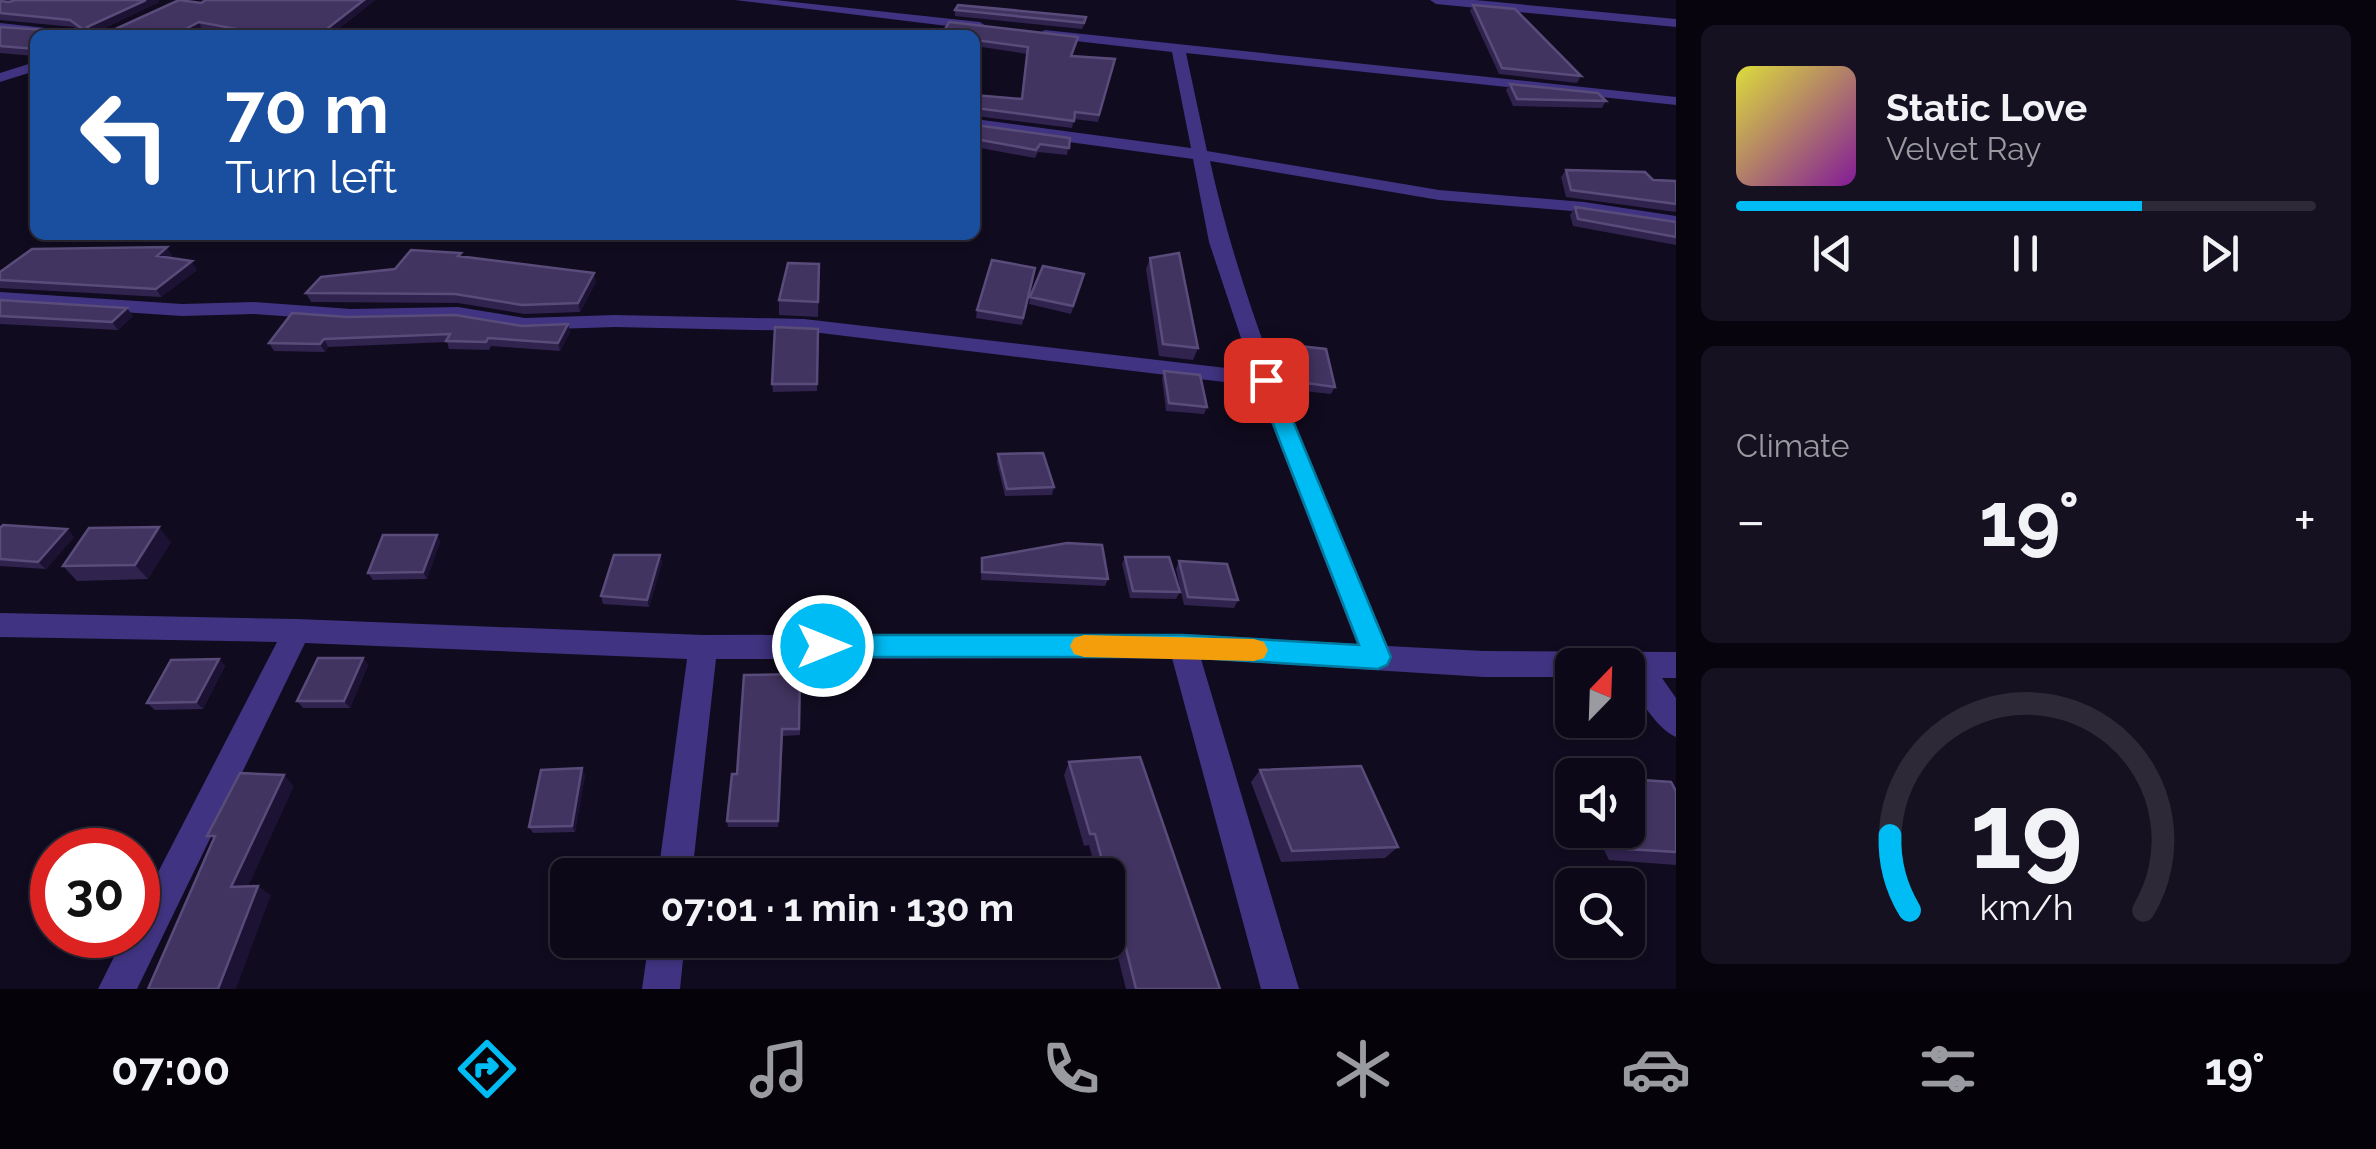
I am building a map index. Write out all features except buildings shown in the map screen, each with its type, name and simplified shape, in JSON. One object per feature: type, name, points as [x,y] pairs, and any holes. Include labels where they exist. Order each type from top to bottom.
[{"type":"street","points":[[742,0],[1001,29]]},
{"type":"street","points":[[1436,0],[1676,24]]},
{"type":"street","points":[[0,27],[30,30]]},
{"type":"street","points":[[1020,31],[1676,101]]},
{"type":"street","points":[[1178,49],[1218,242],[1266,380],[1378,657]]},
{"type":"street","points":[[0,78],[30,68]]},
{"type":"street","points":[[980,125],[1197,153],[1440,195],[1584,207],[1676,220]]},
{"type":"street","points":[[0,298],[182,310],[254,308],[351,316],[458,313],[526,324],[616,321],[804,325],[1266,380]]},
{"type":"street","points":[[0,626],[297,631],[703,646],[1182,646],[1484,664],[1555,664]]},
{"type":"street","points":[[117,989],[297,631]]},
{"type":"street","points":[[677,858],[703,646]]},
{"type":"street","points":[[1182,646],[1280,989]]},
{"type":"street","points":[[1645,663],[1676,665]]},
{"type":"street","points":[[1645,678],[1676,723]]},
{"type":"street","points":[[662,989],[665,958]]},
{"type":"slow traffic","points":[[1084,646],[1254,650]]},
{"type":"route","points":[[823,646],[1182,646],[1378,657],[1266,380]]}]
